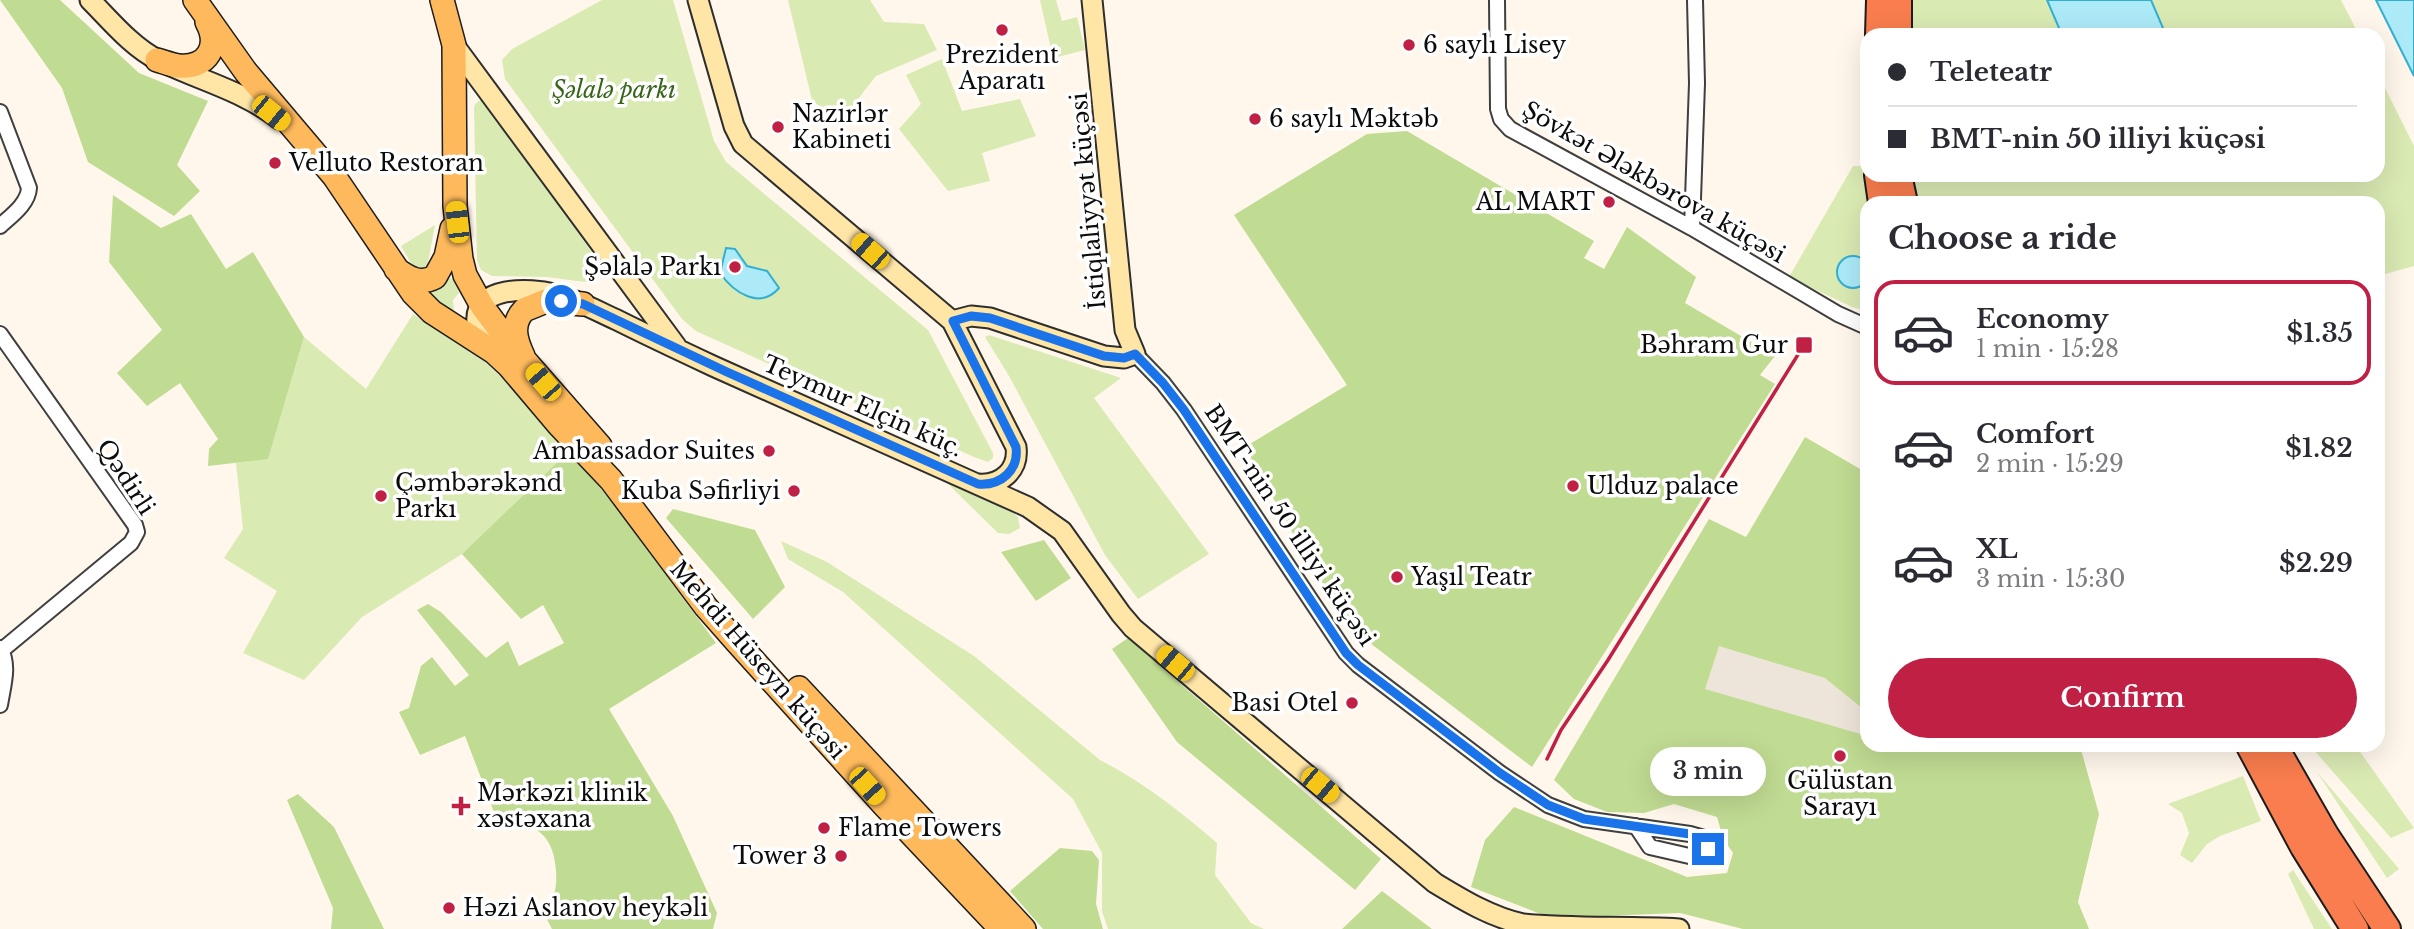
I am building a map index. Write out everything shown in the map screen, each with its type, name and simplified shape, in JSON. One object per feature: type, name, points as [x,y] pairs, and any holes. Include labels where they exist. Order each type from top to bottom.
[{"type":"highway","points":[[1879,28],[1880,0]]},
{"type":"highway","points":[[1898,0],[1898,28]]},
{"type":"highway","points":[[2253,752],[2304,847],[2355,929]]},
{"type":"highway","points":[[2277,752],[2325,835],[2387,929]]},
{"type":"main road","points":[[90,0],[134,43],[157,60],[256,103],[302,137]]},
{"type":"main road","points":[[396,269],[411,279],[421,281],[435,277],[446,257],[455,206],[454,45],[442,0]]},
{"type":"main road","points":[[698,0],[734,127],[743,144],[953,321],[1016,447],[1016,460],[1011,471],[999,481],[978,484]]},
{"type":"main road","name":"İstiqlaliyyət küçəsi","points":[[1092,0],[1125,330],[1135,354]]},
{"type":"main road","points":[[157,60],[181,66],[191,65],[205,58],[214,46],[214,37],[199,6]]},
{"type":"main road","name":"Mehdi Hüseyn küçəsi","points":[[199,6],[246,72],[334,176],[413,293],[432,312],[494,352],[611,480],[706,607],[884,805],[1001,929]]},
{"type":"main road","points":[[454,45],[679,350]]},
{"type":"main road","name":"Mehdi Hüseyn küçəsi","points":[[455,206],[465,275],[482,306],[528,364],[622,471],[747,631],[1024,929]]},
{"type":"main road","points":[[494,352],[480,335],[477,317],[482,306],[500,293],[519,290],[554,294],[583,304],[679,350]]},
{"type":"main road","points":[[528,364],[515,334],[520,314],[531,305],[546,302],[583,304]]},
{"type":"main road","points":[[953,321],[978,316],[1104,356],[1124,358],[1135,354]]},
{"type":"main road","name":"Teymur Elçin küç.","points":[[679,350],[1028,507],[1068,537],[1133,628],[1432,880],[1494,915],[1521,923],[1559,928]]},
{"type":"main road","points":[[1559,928],[1679,929]]},
{"type":"street","name":"Şövkət Ələkbərova küçəsi","points":[[1497,0],[1498,108],[1501,119],[1510,129],[1692,228],[1860,324]]},
{"type":"street","points":[[1692,228],[1695,0]]},
{"type":"street","points":[[0,112],[29,188],[24,202],[0,226]]},
{"type":"street","name":"Qədirli","points":[[0,334],[135,525],[137,532],[131,543],[1,649]]},
{"type":"street","name":"BMT-nin 50 illiyi küçəsi","points":[[1135,354],[1184,410],[1346,653],[1358,665],[1536,799],[1584,819],[1636,827]]},
{"type":"street","points":[[0,705],[5,667],[1,649]]},
{"type":"green space","points":[[0,0],[60,0],[139,73],[208,101],[177,165],[200,191],[174,216],[88,162],[62,88]]},
{"type":"green space","name":"Şəlalə parkı","points":[[602,0],[673,0],[714,141],[726,162],[928,330],[993,453],[993,458],[988,462],[974,457],[696,331],[682,319],[505,79],[502,60],[512,49]]},
{"type":"green space","points":[[788,0],[870,0],[884,22],[924,24],[937,50],[876,76],[839,123],[812,100]]},
{"type":"green space","points":[[1040,0],[1056,0],[1062,21],[1077,17],[1085,50],[1053,58]]},
{"type":"green space","points":[[1911,0],[2341,0],[2355,28],[1910,28]]},
{"type":"green space","points":[[942,59],[962,111],[1020,99],[1036,136],[982,153],[990,181],[948,191],[899,129],[921,104],[906,75]]},
{"type":"green space","points":[[2385,88],[2414,146],[2414,266],[2385,274],[2385,196],[1914,196],[1913,182],[2385,182]]},
{"type":"green space","points":[[482,99],[490,103],[599,263],[599,273],[595,278],[585,282],[547,277],[492,276],[481,270],[477,260],[474,108]]},
{"type":"green space","points":[[1407,131],[1594,241],[1584,258],[1604,269],[1627,227],[1696,277],[1685,303],[1775,356],[1760,375],[1775,384],[1532,767],[1357,633],[1313,570],[1245,447],[1347,385],[1234,215],[1367,134]]},
{"type":"green space","points":[[1853,166],[1860,166],[1860,182],[1866,182],[1867,196],[1860,196],[1860,309],[1789,277]]},
{"type":"green space","points":[[113,195],[161,228],[191,214],[226,269],[253,252],[304,337],[268,459],[208,466],[209,449],[218,439],[180,383],[147,406],[117,373],[162,330],[109,262]]},
{"type":"green space","points":[[435,225],[427,267],[421,271],[415,270],[401,246]]},
{"type":"green space","points":[[445,278],[455,279],[459,293],[453,300],[454,311],[459,323],[417,289]]},
{"type":"green space","name":"Çəmbərəkənd Parkı","points":[[413,314],[485,362],[569,451],[462,554],[362,617],[304,680],[243,653],[277,591],[224,558],[243,529],[236,463],[268,458],[304,337],[366,389]]},
{"type":"green space","points":[[989,335],[1121,378],[1094,398],[1209,554],[1138,599],[1105,555],[1009,376],[985,337]]},
{"type":"green space","points":[[1805,437],[1860,469],[1860,752],[2082,752],[2099,814],[2078,902],[2089,929],[1743,929],[1680,913],[1551,918],[1471,887],[1485,840],[1514,807],[1687,877],[1727,873],[1733,853],[1723,838],[1717,817],[1674,804],[1644,813],[1607,812],[1574,799],[1554,780],[1709,519],[1746,537]]},
{"type":"green space","points":[[569,451],[612,502],[716,643],[609,709],[673,816],[717,913],[713,929],[552,929],[541,908],[553,897],[556,882],[554,858],[546,839],[532,827],[499,825],[465,736],[420,755],[399,712],[409,708],[421,666],[432,657],[455,686],[469,675],[417,610],[428,604],[441,612],[486,658],[508,641],[519,666],[564,643],[543,605],[521,619],[462,554]]},
{"type":"green space","points":[[946,482],[1013,512],[1018,517],[1020,528],[1009,534],[998,533]]},
{"type":"green space","points":[[673,509],[755,530],[785,587],[753,619],[666,518]]},
{"type":"green space","points":[[1044,540],[1071,578],[1036,601],[1001,552]]},
{"type":"green space","points":[[781,541],[827,562],[974,656],[1100,760],[1146,787],[1189,820],[1217,843],[1215,875],[1251,923],[1264,929],[1108,929],[1102,911],[1102,853],[1073,799],[843,592],[788,559]]},
{"type":"green space","points":[[1128,638],[1381,859],[1355,890],[1177,742],[1112,649]]},
{"type":"green space","points":[[2316,752],[2360,752],[2414,828],[2391,838]]},
{"type":"green space","points":[[2317,772],[2399,869],[2387,878]]},
{"type":"green space","points":[[2243,776],[2261,821],[2220,836],[2207,844],[2192,863],[2180,855],[2189,833],[2182,813],[2168,804]]},
{"type":"green space","points":[[298,794],[334,827],[384,929],[331,929],[333,908],[287,800]]},
{"type":"green space","points":[[1060,848],[1092,851],[1099,860],[1096,904],[1103,929],[1043,929],[1010,891]]},
{"type":"green space","points":[[2293,870],[2332,929],[2314,929],[2288,874]]},
{"type":"green space","points":[[1382,891],[1432,929],[1342,929]]},
{"type":"shaded area","points":[[1719,646],[1825,678],[1860,706],[1860,734],[1705,689]]},
{"type":"water","points":[[2047,0],[2151,0],[2163,28],[2059,28]]},
{"type":"water","points":[[2376,0],[2414,0],[2414,76]]},
{"type":"water","points":[[726,248],[735,249],[747,266],[767,271],[779,288],[764,298],[756,298],[732,287],[720,273]]},
{"type":"water","points":[[1847,257],[1859,257],[1860,286],[1847,287],[1838,278],[1838,266]]},
{"type":"railway","points":[[1547,759],[1561,730],[1608,660],[1804,345]]},
{"type":"place","name":"Prezident Aparatı","points":[[1002,30]]},
{"type":"place","name":"6 saylı Lisey","points":[[1409,45]]},
{"type":"place","name":"6 saylı Məktəb","points":[[1255,119]]},
{"type":"place","name":"Nazirlər Kabineti","points":[[778,127]]},
{"type":"place","name":"Velluto Restoran","points":[[275,163]]},
{"type":"place","name":"AL MART","points":[[1609,202]]},
{"type":"place","name":"Şəlalə Parkı","points":[[735,267]]},
{"type":"place","name":"Bəhram Gur","points":[[1804,345]]},
{"type":"place","name":"Ambassador Suites","points":[[769,451]]},
{"type":"place","name":"Ulduz palace","points":[[1573,486]]},
{"type":"place","name":"Kuba Səfirliyi","points":[[794,491]]},
{"type":"place","name":"Çəmbərəkənd Parkı","points":[[381,496]]},
{"type":"place","name":"Yaşıl Teatr","points":[[1397,577]]},
{"type":"place","name":"Basi Otel","points":[[1352,703]]},
{"type":"place","name":"Gülüstan Sarayı","points":[[1840,756]]},
{"type":"place","name":"Mərkəzi klinik xəstəxana","points":[[461,806]]},
{"type":"place","name":"Flame Towers","points":[[824,828]]},
{"type":"place","name":"Tower 3","points":[[841,856]]},
{"type":"place","name":"Həzi Aslanov heykəli","points":[[449,908]]},
{"type":"route","points":[[561,301],[583,304],[914,457],[985,485],[999,481],[1011,471],[1016,460],[1016,447],[953,321],[963,317],[990,318],[1104,356],[1124,358],[1135,354],[1184,410],[1346,653],[1358,665],[1536,799],[1584,819],[1704,838],[1708,842],[1708,849]]}]
